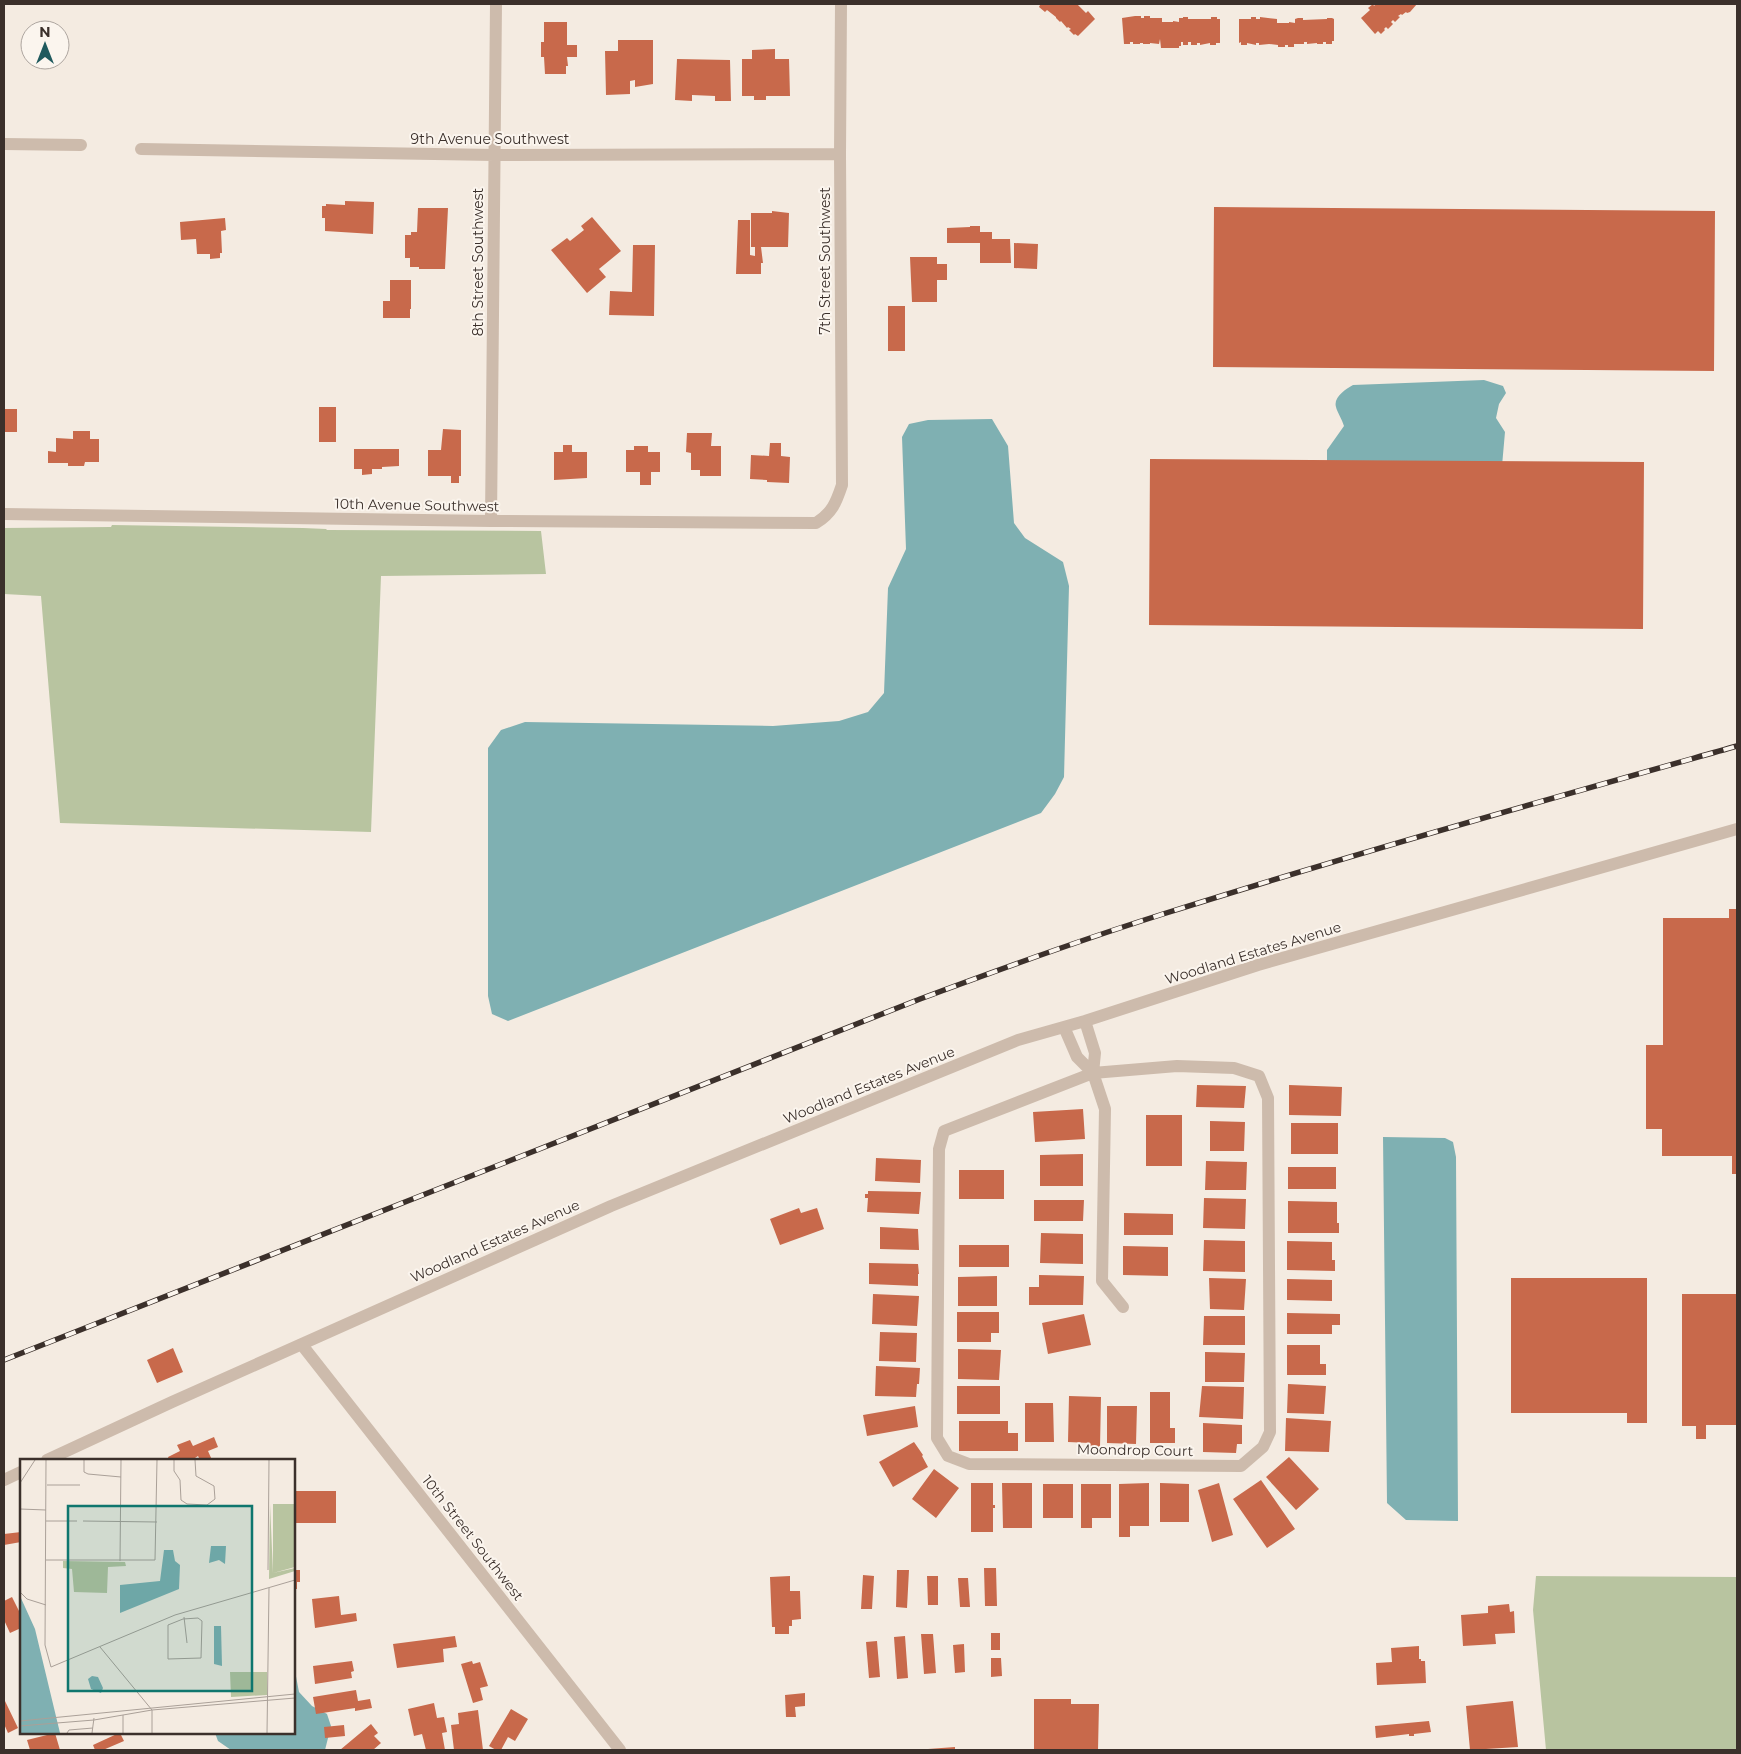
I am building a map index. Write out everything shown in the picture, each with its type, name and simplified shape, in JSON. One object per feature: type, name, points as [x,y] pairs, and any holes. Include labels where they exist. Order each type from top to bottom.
[{"type":"street","name":"8th Street Southwest","points":[[492,521],[496,4]]},
{"type":"street","name":"7th Street Southwest","points":[[828,515],[842,485],[840,4]]},
{"type":"street","points":[[4,144],[81,145]]},
{"type":"street","name":"9th Avenue Southwest","points":[[140,150],[494,155],[840,154]]},
{"type":"street","name":"10th Avenue Southwest","points":[[4,514],[492,521],[816,523],[828,515]]},
{"type":"street","name":"Woodland Estates Avenue","points":[[49,1459],[611,1206],[1018,1040],[1085,1021],[1258,965],[1737,829]]},
{"type":"street","points":[[1085,1021],[1095,1053],[1093,1073],[1105,1109],[1102,1281],[1123,1307]]},
{"type":"street","points":[[1064,1027],[1076,1057],[1093,1073]]},
{"type":"street","name":"Moondrop Court","points":[[1177,1066],[1234,1068],[1259,1076],[1268,1098],[1270,1432],[1262,1446],[1241,1466],[969,1464],[948,1456],[937,1438],[939,1149],[944,1131],[1093,1073],[1177,1066]]},
{"type":"street","name":"10th Street Southwest","points":[[302,1344],[620,1750]]},
{"type":"street","points":[[4,1480],[20,1472]]},
{"type":"green space","points":[[112,525],[327,530],[541,531],[546,574],[381,576],[371,832],[60,823],[41,596],[4,594],[4,528],[111,527]]},
{"type":"green space","points":[[1536,1576],[1737,1577],[1737,1750],[1546,1750],[1533,1610]]},
{"type":"water","points":[[1484,380],[1503,386],[1506,393],[1499,404],[1496,418],[1505,432],[1495,545],[1327,477],[1327,450],[1344,426],[1337,409],[1336,400],[1353,385]]},
{"type":"water","points":[[992,419],[1008,446],[1014,523],[1025,538],[1063,562],[1069,586],[1064,777],[1055,794],[1041,813],[508,1021],[492,1014],[488,996],[488,748],[501,730],[525,722],[773,726],[839,721],[868,712],[884,693],[888,588],[906,549],[902,437],[909,424],[928,420]]},
{"type":"water","points":[[1383,1137],[1445,1138],[1453,1142],[1456,1157],[1458,1521],[1406,1520],[1387,1503]]},
{"type":"water","points":[[295,1671],[299,1692],[312,1706],[327,1714],[331,1726],[325,1750],[231,1750],[218,1741],[215,1734],[295,1734]]},
{"type":"building","points":[[1039,4],[1077,4],[1086,13],[1088,11],[1095,19],[1078,36],[1074,35],[1069,30],[1071,29],[1067,28],[1047,10],[1045,12],[1039,7]]},
{"type":"building","points":[[1373,4],[1374,6],[1376,4],[1417,4],[1410,12],[1398,16],[1400,17],[1395,22],[1393,20],[1391,22],[1393,24],[1388,29],[1386,27],[1381,34],[1378,31],[1375,34],[1361,18],[1370,10],[1368,8]]},
{"type":"building","points":[[1141,16],[1141,18],[1150,16],[1150,18],[1162,18],[1162,22],[1179,22],[1179,18],[1183,17],[1188,17],[1188,19],[1211,19],[1211,17],[1217,17],[1217,19],[1220,19],[1220,43],[1216,43],[1216,45],[1210,45],[1210,43],[1200,45],[1200,43],[1197,43],[1197,45],[1191,45],[1191,42],[1188,42],[1188,45],[1183,45],[1183,42],[1181,42],[1179,48],[1161,48],[1160,39],[1159,44],[1133,44],[1133,42],[1130,42],[1130,44],[1124,44],[1122,18]]},
{"type":"building","points":[[1251,17],[1256,17],[1256,19],[1260,19],[1260,17],[1277,19],[1277,23],[1295,23],[1295,19],[1298,18],[1303,18],[1303,20],[1332,18],[1334,19],[1334,41],[1332,41],[1332,44],[1323,42],[1323,44],[1307,44],[1307,42],[1304,42],[1304,44],[1294,44],[1294,47],[1288,47],[1288,45],[1278,47],[1278,45],[1269,44],[1259,45],[1259,43],[1256,43],[1256,45],[1247,43],[1247,45],[1241,45],[1241,42],[1239,43],[1239,19],[1251,19]]},
{"type":"building","points":[[544,22],[567,22],[567,45],[577,45],[577,57],[567,57],[568,66],[566,66],[566,74],[545,74],[544,57],[541,57],[541,42],[544,42]]},
{"type":"building","points":[[618,40],[653,40],[653,84],[635,87],[635,80],[630,81],[630,94],[606,95],[605,51],[618,51]]},
{"type":"building","points":[[775,49],[775,59],[789,59],[790,96],[766,96],[766,100],[754,100],[754,96],[742,96],[742,59],[752,59],[752,50]]},
{"type":"building","points":[[677,59],[730,60],[731,101],[715,101],[715,96],[692,95],[692,101],[675,100]]},
{"type":"building","points":[[345,201],[374,202],[373,234],[325,231],[325,218],[322,218],[322,206],[326,206],[326,204],[345,205]]},
{"type":"building","points":[[1214,207],[1715,211],[1714,371],[1213,367]]},
{"type":"building","points":[[418,208],[448,208],[445,269],[410,267],[410,258],[405,258],[405,235],[417,232]]},
{"type":"building","points":[[772,211],[789,213],[788,247],[761,247],[763,263],[761,263],[761,274],[736,274],[738,220],[750,220],[750,255],[755,256],[755,247],[751,247],[751,213],[772,213]]},
{"type":"building","points":[[592,217],[621,251],[599,269],[606,277],[587,293],[551,250],[567,238],[570,241],[584,230],[581,226]]},
{"type":"building","points":[[225,218],[226,230],[221,231],[222,253],[220,253],[220,258],[210,259],[210,254],[197,254],[196,239],[181,240],[180,222]]},
{"type":"building","points":[[980,226],[980,232],[992,232],[992,239],[1010,239],[1011,263],[980,263],[980,243],[947,243],[947,228]]},
{"type":"building","points":[[1014,243],[1038,244],[1037,269],[1014,268]]},
{"type":"building","points":[[633,245],[655,245],[654,316],[609,315],[610,291],[632,292]]},
{"type":"building","points":[[910,257],[937,257],[937,264],[947,264],[947,280],[937,280],[937,302],[912,302]]},
{"type":"building","points":[[390,280],[411,280],[410,318],[383,318],[383,301],[390,301]]},
{"type":"building","points":[[888,306],[905,306],[905,351],[888,351]]},
{"type":"building","points":[[319,407],[336,407],[336,442],[319,442]]},
{"type":"building","points":[[4,409],[17,409],[17,432],[4,432]]},
{"type":"building","points":[[443,429],[461,430],[461,476],[459,476],[459,483],[451,483],[451,476],[428,476],[428,450],[441,450]]},
{"type":"building","points":[[73,431],[90,431],[90,439],[99,439],[99,462],[85,462],[84,466],[68,466],[68,463],[48,463],[48,451],[56,452],[56,438],[73,439]]},
{"type":"building","points":[[687,433],[712,433],[711,446],[721,446],[721,476],[700,476],[700,470],[691,470],[691,453],[686,452]]},
{"type":"building","points":[[770,443],[781,443],[781,456],[790,457],[789,483],[750,479],[751,455],[769,456]]},
{"type":"building","points":[[563,445],[572,445],[572,452],[587,452],[587,478],[554,480],[554,452],[563,452]]},
{"type":"building","points":[[634,446],[648,446],[648,452],[660,452],[660,472],[651,472],[651,485],[640,485],[640,472],[626,472],[626,450],[634,450]]},
{"type":"building","points":[[354,449],[399,449],[399,466],[372,469],[372,474],[362,475],[362,469],[354,469]]},
{"type":"building","points":[[1150,459],[1644,462],[1643,629],[1149,625]]},
{"type":"building","points":[[1729,909],[1737,909],[1737,1174],[1732,1174],[1732,1156],[1662,1156],[1662,1129],[1646,1129],[1646,1045],[1663,1045],[1663,918],[1729,918]]},
{"type":"building","points":[[1197,1085],[1246,1086],[1244,1108],[1196,1107]]},
{"type":"building","points":[[1289,1085],[1342,1087],[1341,1116],[1289,1115]]},
{"type":"building","points":[[1083,1109],[1085,1139],[1035,1142],[1033,1112]]},
{"type":"building","points":[[1146,1115],[1182,1115],[1182,1166],[1146,1166]]},
{"type":"building","points":[[1210,1121],[1245,1122],[1244,1151],[1210,1151]]},
{"type":"building","points":[[1291,1123],[1338,1123],[1338,1154],[1291,1154]]},
{"type":"building","points":[[1083,1154],[1083,1186],[1040,1186],[1040,1155]]},
{"type":"building","points":[[876,1158],[921,1160],[920,1183],[875,1181]]},
{"type":"building","points":[[1206,1161],[1247,1162],[1246,1190],[1205,1190]]},
{"type":"building","points":[[1288,1167],[1336,1167],[1336,1189],[1288,1189]]},
{"type":"building","points":[[959,1170],[1004,1170],[1004,1199],[959,1199]]},
{"type":"building","points":[[868,1191],[921,1192],[919,1214],[867,1212],[868,1198],[865,1198],[865,1194],[868,1194]]},
{"type":"building","points":[[1204,1198],[1246,1199],[1245,1229],[1203,1228]]},
{"type":"building","points":[[1034,1200],[1084,1200],[1083,1221],[1034,1221]]},
{"type":"building","points":[[1288,1201],[1337,1202],[1339,1233],[1288,1233]]},
{"type":"building","points":[[799,1208],[801,1213],[817,1208],[824,1229],[780,1245],[770,1219]]},
{"type":"building","points":[[1124,1213],[1173,1214],[1173,1235],[1124,1235]]},
{"type":"building","points":[[880,1227],[918,1229],[919,1250],[880,1249]]},
{"type":"building","points":[[1041,1233],[1083,1234],[1083,1264],[1040,1263]]},
{"type":"building","points":[[1204,1240],[1245,1241],[1245,1272],[1203,1271]]},
{"type":"building","points":[[1287,1241],[1332,1242],[1332,1260],[1335,1260],[1335,1271],[1287,1270]]},
{"type":"building","points":[[959,1245],[1009,1245],[1009,1267],[959,1267]]},
{"type":"building","points":[[1123,1246],[1168,1247],[1168,1276],[1123,1275]]},
{"type":"building","points":[[869,1263],[918,1264],[918,1286],[869,1284]]},
{"type":"building","points":[[1039,1275],[1084,1276],[1083,1305],[1029,1305],[1029,1287],[1039,1287]]},
{"type":"building","points":[[997,1276],[997,1306],[958,1306],[958,1277]]},
{"type":"building","points":[[1209,1278],[1246,1279],[1244,1310],[1210,1309]]},
{"type":"building","points":[[1511,1278],[1647,1278],[1647,1423],[1627,1423],[1627,1413],[1511,1413]]},
{"type":"building","points":[[1287,1279],[1332,1280],[1332,1301],[1287,1300]]},
{"type":"building","points":[[873,1294],[919,1296],[917,1326],[872,1324]]},
{"type":"building","points":[[1682,1294],[1737,1294],[1737,1425],[1706,1425],[1706,1439],[1696,1439],[1696,1426],[1682,1426]]},
{"type":"building","points":[[957,1312],[999,1312],[999,1333],[991,1333],[991,1342],[957,1342]]},
{"type":"building","points":[[1287,1313],[1340,1314],[1340,1325],[1332,1325],[1332,1334],[1287,1334]]},
{"type":"building","points":[[1084,1314],[1091,1345],[1048,1354],[1042,1323]]},
{"type":"building","points":[[1204,1316],[1245,1316],[1245,1345],[1203,1345]]},
{"type":"building","points":[[880,1332],[917,1333],[916,1362],[879,1361]]},
{"type":"building","points":[[1287,1345],[1320,1345],[1320,1364],[1326,1364],[1326,1375],[1287,1375]]},
{"type":"building","points":[[173,1348],[183,1372],[157,1383],[147,1360]]},
{"type":"building","points":[[958,1349],[1001,1350],[999,1380],[958,1379]]},
{"type":"building","points":[[1205,1352],[1245,1353],[1244,1382],[1205,1382]]},
{"type":"building","points":[[876,1366],[920,1368],[916,1397],[875,1396]]},
{"type":"building","points":[[1288,1384],[1326,1386],[1324,1414],[1287,1413]]},
{"type":"building","points":[[957,1386],[1000,1386],[1000,1414],[957,1414]]},
{"type":"building","points":[[1202,1386],[1244,1387],[1243,1419],[1199,1417]]},
{"type":"building","points":[[1150,1392],[1170,1392],[1170,1428],[1175,1428],[1175,1443],[1150,1443]]},
{"type":"building","points":[[1069,1396],[1101,1397],[1100,1447],[1090,1447],[1090,1443],[1068,1442]]},
{"type":"building","points":[[1025,1403],[1053,1403],[1054,1442],[1025,1442]]},
{"type":"building","points":[[915,1406],[918,1427],[867,1436],[863,1415]]},
{"type":"building","points":[[1107,1406],[1137,1406],[1136,1444],[1107,1443]]},
{"type":"building","points":[[1286,1418],[1331,1421],[1329,1452],[1285,1451]]},
{"type":"building","points":[[959,1421],[1008,1421],[1008,1433],[1018,1433],[1018,1451],[959,1451]]},
{"type":"building","points":[[1203,1423],[1242,1425],[1242,1444],[1237,1444],[1236,1453],[1203,1452]]},
{"type":"building","points":[[214,1437],[218,1447],[208,1451],[212,1459],[200,1459],[198,1456],[196,1459],[169,1459],[168,1457],[180,1451],[177,1445],[190,1440],[193,1446]]},
{"type":"building","points":[[914,1442],[923,1455],[928,1467],[893,1487],[879,1462]]},
{"type":"building","points":[[1289,1457],[1319,1489],[1296,1510],[1266,1477]]},
{"type":"building","points":[[934,1469],[959,1488],[936,1518],[912,1499]]},
{"type":"building","points":[[1261,1480],[1295,1529],[1267,1548],[1233,1499]]},
{"type":"building","points":[[971,1483],[993,1483],[993,1505],[995,1505],[995,1508],[993,1508],[993,1532],[971,1532]]},
{"type":"building","points":[[1002,1483],[1032,1483],[1032,1528],[1003,1528]]},
{"type":"building","points":[[1149,1483],[1149,1526],[1130,1526],[1130,1537],[1119,1537],[1119,1484]]},
{"type":"building","points":[[1160,1483],[1189,1484],[1189,1522],[1160,1522]]},
{"type":"building","points":[[1219,1483],[1233,1535],[1212,1542],[1198,1490]]},
{"type":"building","points":[[1043,1484],[1073,1484],[1073,1518],[1043,1518]]},
{"type":"building","points":[[1081,1484],[1111,1484],[1111,1518],[1092,1518],[1092,1528],[1081,1528]]},
{"type":"building","points":[[295,1491],[336,1491],[336,1523],[295,1523]]},
{"type":"building","points":[[20,1532],[20,1542],[4,1545],[4,1534]]},
{"type":"building","points":[[984,1568],[996,1568],[997,1606],[985,1606]]},
{"type":"building","points":[[295,1570],[300,1570],[300,1582],[297,1582],[297,1589],[295,1589]]},
{"type":"building","points":[[897,1570],[909,1570],[907,1608],[896,1607]]},
{"type":"building","points":[[863,1575],[874,1576],[872,1609],[861,1609]]},
{"type":"building","points":[[790,1576],[790,1591],[800,1591],[801,1619],[792,1620],[792,1626],[789,1626],[789,1634],[775,1634],[775,1627],[772,1627],[770,1577]]},
{"type":"building","points":[[927,1576],[938,1576],[938,1605],[928,1605]]},
{"type":"building","points":[[958,1578],[968,1578],[970,1607],[960,1607]]},
{"type":"building","points":[[339,1596],[341,1615],[356,1613],[357,1621],[315,1628],[312,1599]]},
{"type":"building","points":[[12,1597],[20,1613],[20,1628],[10,1633],[4,1620],[4,1601]]},
{"type":"building","points":[[1509,1604],[1510,1612],[1514,1611],[1515,1633],[1495,1634],[1496,1644],[1463,1646],[1461,1615],[1488,1613],[1488,1606]]},
{"type":"building","points":[[991,1633],[1000,1633],[1000,1650],[991,1650]]},
{"type":"building","points":[[921,1634],[933,1634],[936,1673],[924,1674]]},
{"type":"building","points":[[455,1636],[457,1647],[443,1649],[444,1662],[397,1668],[393,1644]]},
{"type":"building","points":[[905,1636],[908,1678],[897,1679],[894,1637]]},
{"type":"building","points":[[877,1641],[880,1677],[869,1678],[866,1642]]},
{"type":"building","points":[[964,1644],[965,1672],[955,1673],[953,1645]]},
{"type":"building","points":[[1419,1646],[1419,1659],[1425,1661],[1426,1683],[1377,1685],[1376,1663],[1392,1662],[1391,1648]]},
{"type":"building","points":[[991,1658],[1001,1658],[1002,1676],[991,1677]]},
{"type":"building","points":[[352,1661],[354,1671],[351,1672],[352,1678],[315,1684],[313,1666]]},
{"type":"building","points":[[472,1661],[473,1664],[480,1662],[488,1686],[480,1688],[483,1700],[473,1703],[461,1664]]},
{"type":"building","points":[[356,1690],[358,1701],[370,1699],[372,1708],[355,1711],[355,1708],[316,1714],[313,1697]]},
{"type":"building","points":[[805,1693],[805,1706],[795,1707],[796,1717],[786,1717],[785,1695]]},
{"type":"building","points":[[1034,1699],[1071,1699],[1071,1704],[1099,1704],[1098,1750],[1034,1750]]},
{"type":"building","points":[[5,1701],[18,1728],[8,1733],[4,1724]]},
{"type":"building","points":[[1513,1701],[1518,1747],[1470,1750],[1466,1706]]},
{"type":"building","points":[[434,1703],[437,1718],[444,1717],[447,1732],[442,1733],[445,1750],[426,1750],[422,1734],[414,1736],[408,1709]]},
{"type":"building","points":[[511,1709],[528,1719],[515,1741],[508,1737],[501,1750],[496,1750],[489,1746]]},
{"type":"building","points":[[478,1710],[483,1750],[454,1750],[451,1725],[459,1724],[458,1713]]},
{"type":"building","points":[[1429,1721],[1431,1732],[1414,1734],[1414,1736],[1409,1736],[1409,1734],[1376,1738],[1375,1726]]},
{"type":"building","points":[[371,1724],[378,1733],[374,1736],[381,1743],[373,1750],[340,1750]]},
{"type":"building","points":[[344,1725],[345,1736],[325,1738],[324,1727]]},
{"type":"building","points":[[55,1734],[60,1750],[30,1750],[27,1740]]},
{"type":"building","points":[[117,1734],[120,1734],[124,1741],[103,1750],[95,1750],[93,1745]]},
{"type":"building","points":[[955,1747],[955,1750],[928,1750],[928,1749]]},
{"type":"railway","points":[[4,1360],[920,999],[1041,955],[1163,914],[1306,870],[1737,746]]}]
